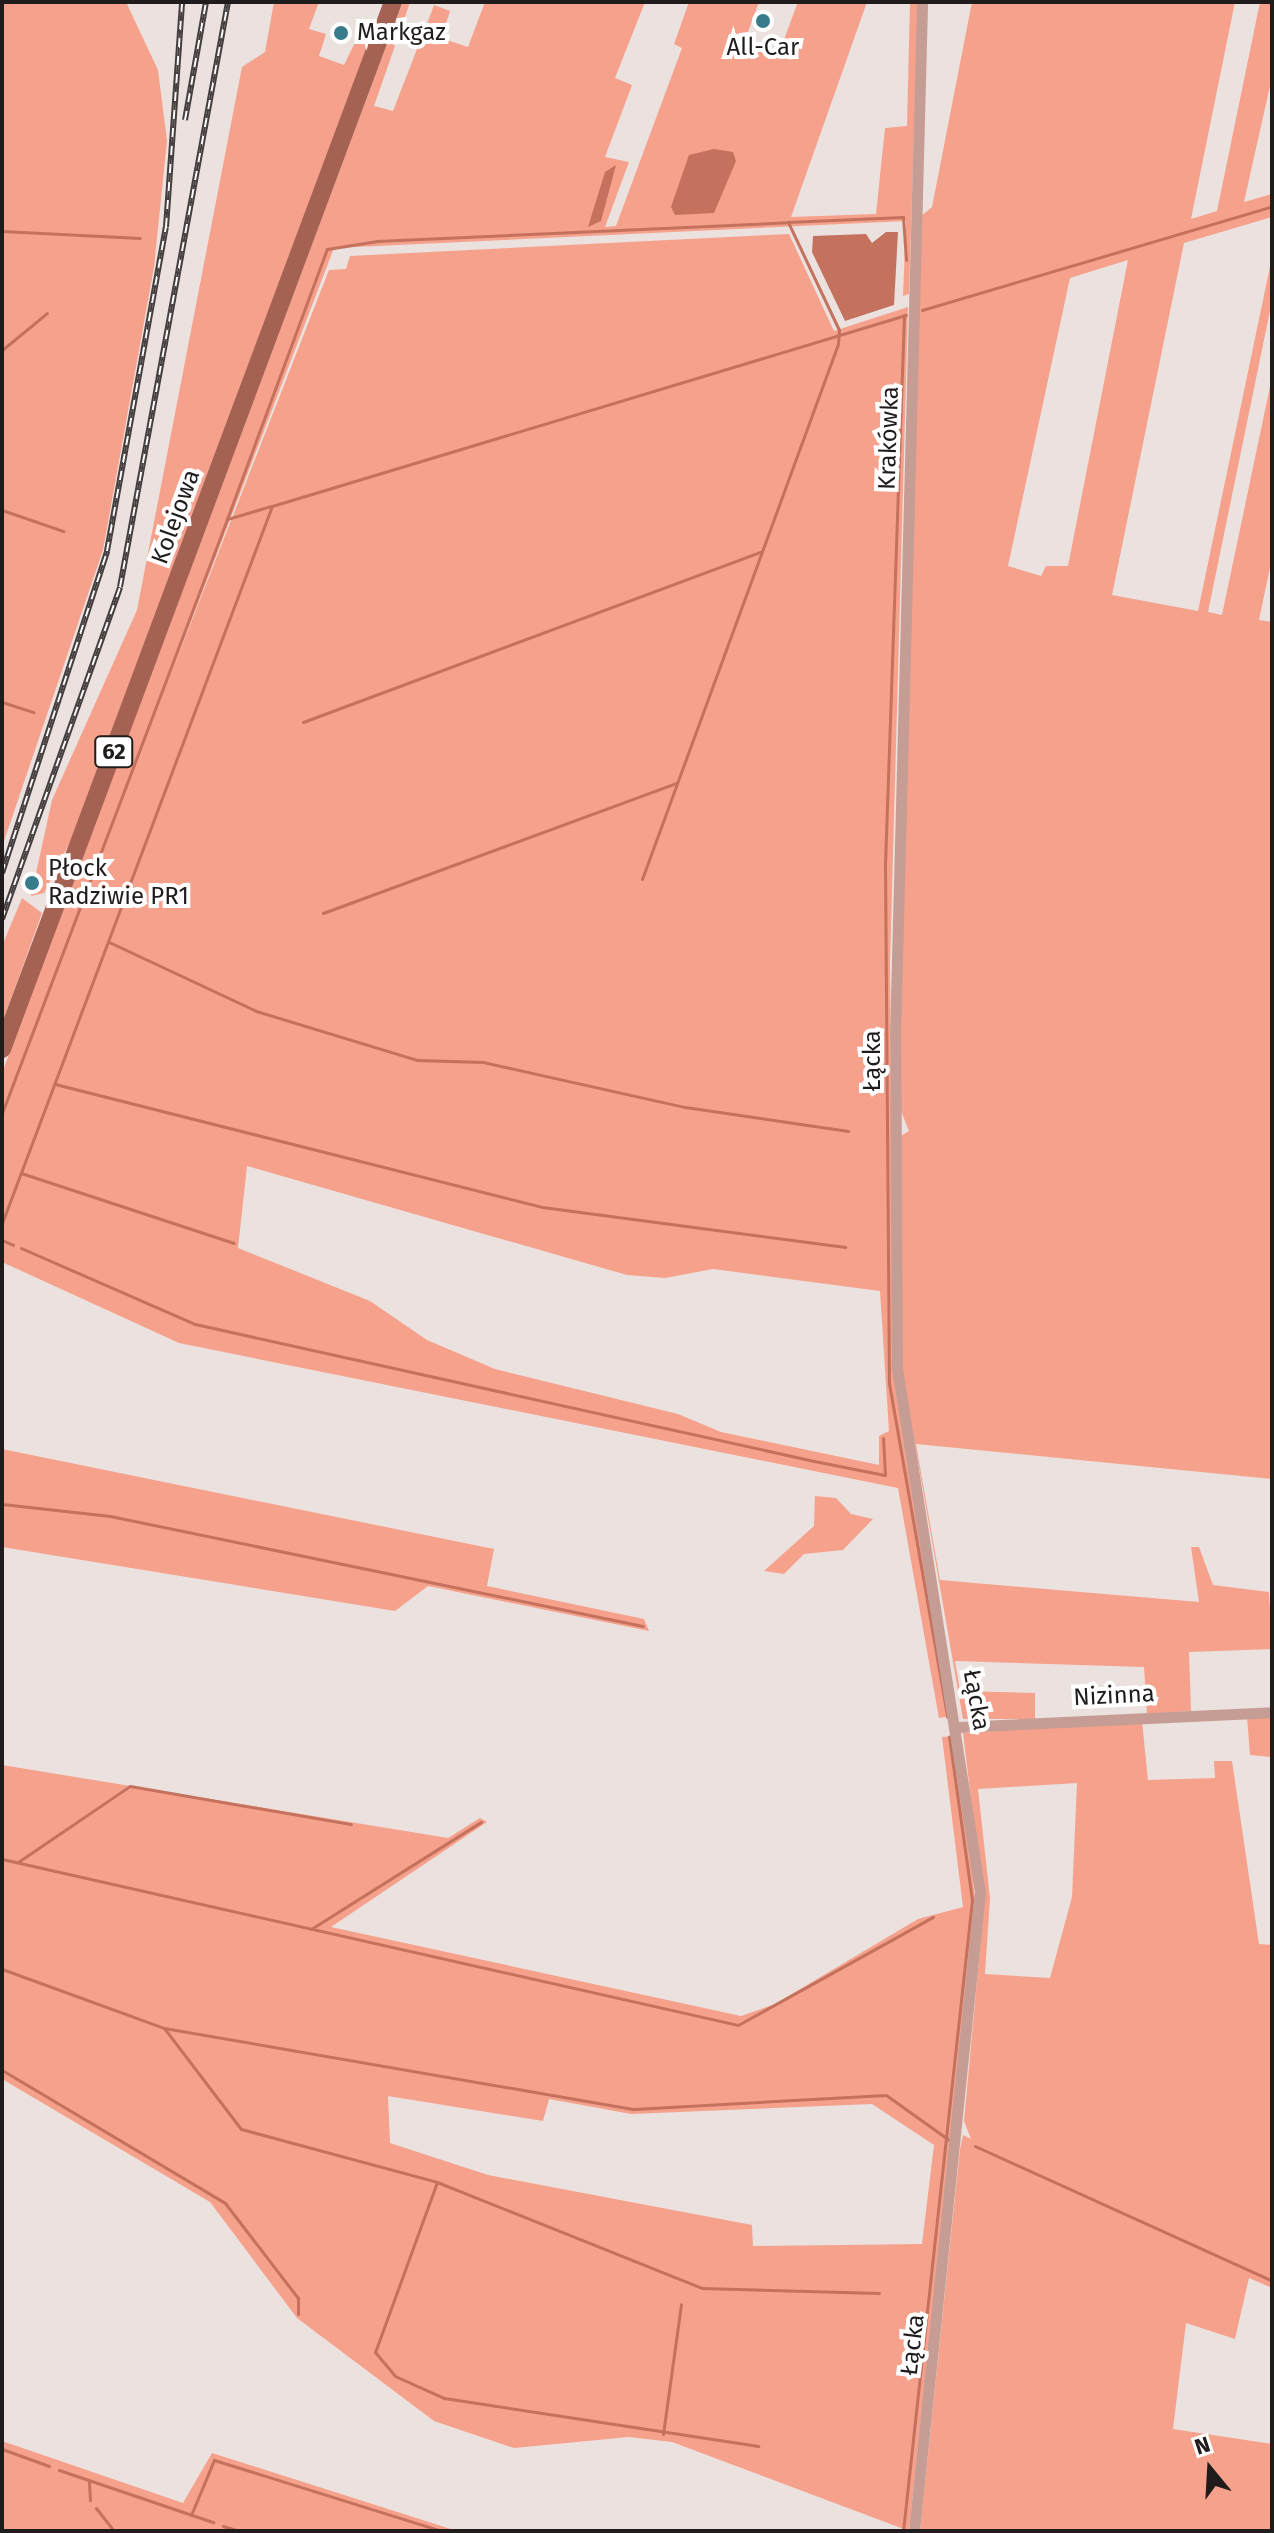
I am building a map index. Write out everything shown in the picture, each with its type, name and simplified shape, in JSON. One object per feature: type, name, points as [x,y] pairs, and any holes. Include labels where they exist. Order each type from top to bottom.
[{"type":"main road","name":"Kolejowa","points":[[2,1049],[393,2]]},
{"type":"street","name":"Krakówka","points":[[898,876],[922,2]]},
{"type":"street","name":"Łącka","points":[[898,876],[898,1379],[959,1727],[979,1909],[914,2531]]},
{"type":"street","name":"Nizinna","points":[[959,1727],[1272,1712]]},
{"type":"shaded area","points":[[2,2],[126,2],[158,70],[167,141],[154,267],[103,550],[2,847]]},
{"type":"shaded area","points":[[274,2],[319,2],[309,29],[326,34],[319,56],[344,65],[360,32],[373,31],[70,842],[44,893],[31,896],[52,800],[137,610],[242,67],[265,52]]},
{"type":"shaded area","points":[[403,2],[410,2],[399,35],[420,43],[434,5],[450,11],[441,38],[468,47],[485,2],[645,2],[615,78],[632,85],[605,157],[629,162],[605,227],[616,226],[682,48],[674,44],[689,2],[759,2],[743,45],[777,58],[798,2],[867,2],[791,217],[876,214],[885,128],[907,126],[910,2],[918,2],[909,294],[903,296],[906,221],[334,248],[169,679],[329,270],[346,269],[350,256],[789,234],[834,331],[908,307],[890,965],[893,1368],[953,1716],[939,1718],[898,1488],[179,1343],[2,1262],[2,1073],[388,41],[395,46],[374,106],[393,111],[417,49],[390,36]],"holes":[[[247,1166],[627,1275],[665,1278],[713,1269],[880,1291],[889,1431],[879,1436],[879,1465],[721,1432],[678,1414],[495,1369],[427,1340],[370,1301],[238,1248]]]},
{"type":"shaded area","points":[[972,2],[1235,2],[1191,219],[1217,211],[1260,2],[1272,2],[1272,77],[1244,202],[1272,194],[1272,217],[1184,243],[1112,595],[1198,611],[1272,257],[1272,301],[1208,612],[1222,615],[1272,377],[1272,558],[1259,620],[1272,622],[1272,1479],[916,1444],[940,1580],[1199,1602],[1191,1547],[1199,1547],[1213,1585],[1269,1592],[1272,1649],[1189,1652],[1191,1711],[1147,1714],[1144,1667],[955,1661],[960,1691],[1035,1693],[1035,1719],[963,1719],[901,1364],[899,1137],[909,1131],[901,1111],[900,1037],[920,217],[932,207]],"holes":[[[1128,260],[1068,566],[1046,566],[1041,576],[1008,566],[1070,278]]]},
{"type":"shaded area","points":[[714,149],[733,152],[736,161],[714,213],[675,215],[671,207],[689,155]]},
{"type":"shaded area","points":[[616,165],[601,221],[588,227],[605,172]]},
{"type":"shaded area","points":[[886,232],[898,232],[894,305],[845,321],[812,252],[813,236],[866,234],[872,243]]},
{"type":"shaded area","points":[[22,898],[42,913],[2,1024],[2,946]]},
{"type":"shaded area","points":[[2,1449],[494,1549],[487,1586],[644,1619],[649,1631],[428,1586],[395,1611],[2,1547]]},
{"type":"shaded area","points":[[815,1496],[836,1498],[851,1514],[873,1519],[843,1550],[804,1554],[784,1574],[764,1571],[814,1526]]},
{"type":"shaded area","points":[[1272,1716],[1272,1757],[1250,1755],[1247,1717]]},
{"type":"shaded area","points":[[1142,1721],[1148,1780],[1215,1778],[1214,1761],[1232,1761],[1259,1944],[1272,1945],[1272,2288],[1249,2278],[1235,2339],[1186,2323],[1173,2429],[1272,2444],[1272,2531],[920,2531],[960,2149],[963,2135],[971,2139],[964,2121],[984,1905],[963,1733]],"holes":[[[1077,1783],[1072,1897],[1050,1978],[985,1974],[990,1898],[978,1789]]]},
{"type":"shaded area","points":[[956,1736],[976,1905],[909,2531],[672,2442],[629,2437],[514,2448],[434,2421],[297,2318],[210,2202],[2,2079],[2,1765],[448,1838],[480,1818],[487,1822],[331,1927],[741,2016],[775,2004],[918,1919],[963,1907],[942,1737]],"holes":[[[388,2096],[543,2121],[549,2099],[631,2114],[872,2104],[934,2145],[922,2244],[753,2246],[752,2225],[488,2175],[390,2143]]]},
{"type":"shaded area","points":[[2,2441],[183,2503],[212,2453],[457,2531],[2,2531]]},
{"type":"waterway","points":[[922,310],[1272,206]]},
{"type":"waterway","points":[[642,879],[838,344],[839,330],[788,222],[903,217],[906,260]]},
{"type":"waterway","points":[[271,506],[227,519],[327,249],[377,241],[788,222]]},
{"type":"waterway","points":[[2,231],[140,238]]},
{"type":"waterway","points":[[2,350],[47,313]]},
{"type":"waterway","points":[[904,315],[885,865],[889,1383],[947,1717]]},
{"type":"waterway","points":[[2,1223],[272,506],[906,315]]},
{"type":"waterway","points":[[2,510],[63,531]]},
{"type":"waterway","points":[[2,1113],[227,519]]},
{"type":"waterway","points":[[303,722],[760,552]]},
{"type":"waterway","points":[[2,702],[33,712]]},
{"type":"waterway","points":[[323,913],[676,783]]},
{"type":"waterway","points":[[109,942],[256,1011],[417,1060],[483,1062],[685,1107],[848,1131]]},
{"type":"waterway","points":[[55,1084],[542,1207],[845,1247]]},
{"type":"waterway","points":[[21,1173],[234,1243]]},
{"type":"waterway","points":[[2,1240],[13,1245]]},
{"type":"waterway","points":[[21,1248],[195,1324],[814,1461],[885,1475],[883,1438]]},
{"type":"waterway","points":[[2,1504],[110,1516],[643,1626]]},
{"type":"waterway","points":[[903,2531],[972,1900],[949,1737]]},
{"type":"waterway","points":[[18,1862],[130,1786],[351,1824]]},
{"type":"waterway","points":[[311,1929],[481,1822]]},
{"type":"waterway","points":[[2,1859],[738,2025],[933,1917]]},
{"type":"waterway","points":[[2,1969],[164,2028],[634,2109],[886,2095],[949,2140]]},
{"type":"waterway","points":[[164,2028],[241,2129],[437,2182],[702,2288],[879,2293]]},
{"type":"waterway","points":[[2,2070],[225,2203],[298,2298],[298,2314]]},
{"type":"waterway","points":[[975,2146],[1272,2281]]},
{"type":"waterway","points":[[437,2182],[375,2352],[395,2376],[444,2398],[758,2446]]},
{"type":"waterway","points":[[663,2434],[681,2304]]},
{"type":"waterway","points":[[2,2449],[49,2466]]},
{"type":"waterway","points":[[191,2515],[214,2460],[442,2531]]},
{"type":"waterway","points":[[59,2470],[213,2522]]},
{"type":"waterway","points":[[89,2482],[90,2500]]},
{"type":"waterway","points":[[96,2508],[114,2531]]},
{"type":"waterway","points":[[223,2526],[239,2531]]},
{"type":"railway","points":[[2,873],[107,551],[166,227],[182,2]]},
{"type":"railway","points":[[185,120],[206,2]]},
{"type":"railway","points":[[2,919],[120,587],[228,2]]},
{"type":"place","name":"All-Car","points":[[763,21]]},
{"type":"place","name":"Markgaz","points":[[341,33]]},
{"type":"place","name":"Płock Radziwie PR1","points":[[32,883]]}]
